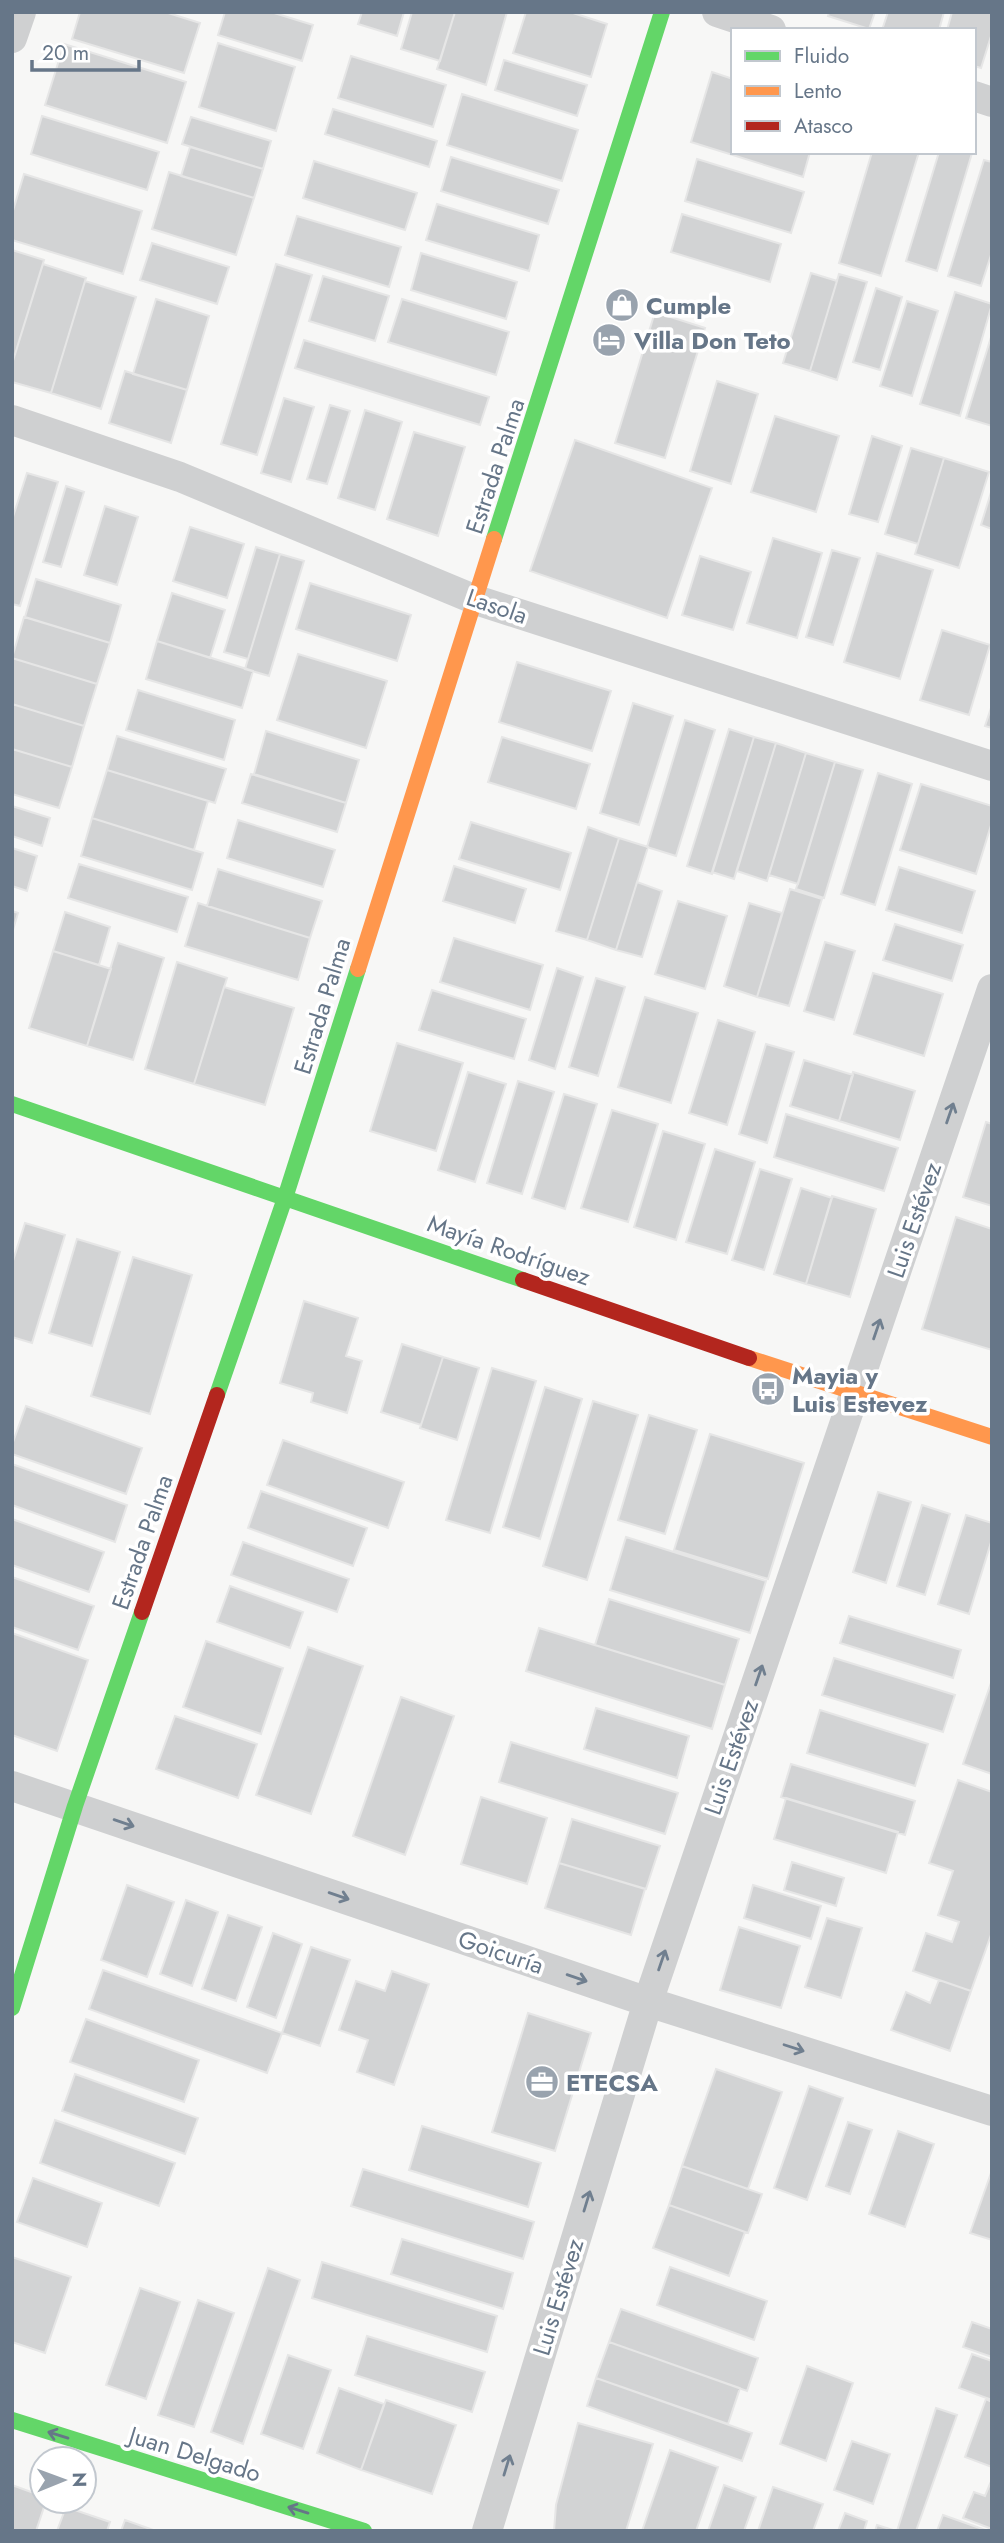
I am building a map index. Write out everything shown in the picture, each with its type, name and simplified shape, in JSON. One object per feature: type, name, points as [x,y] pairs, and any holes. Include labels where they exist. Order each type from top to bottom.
[{"type":"street","points":[[12,38],[21,12]]},
{"type":"street","name":"Estrada Palma","points":[[12,2008],[75,1806],[285,1198],[662,12]]},
{"type":"street","points":[[717,12],[765,28]]},
{"type":"street","name":"Lasola","points":[[12,420],[180,477],[476,600],[992,766]]},
{"type":"street","name":"Luis Estévez","points":[[487,2531],[648,2002],[992,989]]},
{"type":"street","name":"Mayía Rodríguez","points":[[12,1104],[855,1394],[992,1437]]},
{"type":"street","name":"Goicuría","points":[[12,1786],[648,2002],[992,2111]]},
{"type":"street","name":"Juan Delgado","points":[[12,2420],[363,2531]]},
{"type":"building","points":[[80,12],[165,12],[200,23],[184,73],[72,39]]},
{"type":"building","points":[[225,12],[271,12],[313,25],[302,61],[218,35]]},
{"type":"building","points":[[362,12],[404,12],[397,36],[358,24]]},
{"type":"building","points":[[412,12],[455,12],[440,61],[401,49]]},
{"type":"building","points":[[455,12],[507,12],[486,85],[437,69]]},
{"type":"building","points":[[526,12],[570,12],[607,24],[591,77],[513,53]]},
{"type":"building","points":[[829,12],[875,12],[869,28],[828,16]]},
{"type":"building","points":[[888,12],[944,12],[940,28],[883,28]]},
{"type":"building","points":[[952,12],[992,12],[992,33],[981,68],[976,67],[976,28],[948,28]]},
{"type":"building","points":[[218,43],[295,67],[276,131],[199,107]]},
{"type":"building","points":[[64,44],[186,82],[167,143],[45,105]]},
{"type":"building","points":[[351,56],[446,85],[433,127],[338,98]]},
{"type":"building","points":[[504,60],[587,85],[577,116],[495,90]]},
{"type":"building","points":[[712,72],[731,78],[731,154],[809,154],[803,177],[691,142]]},
{"type":"building","points":[[462,94],[578,130],[562,181],[447,145]]},
{"type":"building","points":[[333,109],[437,141],[429,167],[325,134]]},
{"type":"building","points":[[42,116],[159,152],[147,190],[31,154]]},
{"type":"building","points":[[191,117],[271,141],[263,169],[182,144]]},
{"type":"building","points":[[190,147],[263,169],[254,198],[181,176]]},
{"type":"building","points":[[871,154],[918,154],[881,276],[839,263]]},
{"type":"building","points":[[938,154],[972,154],[937,271],[906,261]]},
{"type":"building","points":[[451,157],[559,190],[548,224],[441,191]]},
{"type":"building","points":[[697,159],[804,192],[791,233],[685,201]]},
{"type":"building","points":[[984,160],[992,162],[992,252],[981,286],[948,276]]},
{"type":"building","points":[[314,161],[417,193],[405,230],[303,198]]},
{"type":"building","points":[[169,172],[254,198],[236,255],[152,229]]},
{"type":"building","points":[[24,174],[142,211],[123,274],[12,240],[12,214]]},
{"type":"building","points":[[437,204],[539,235],[529,271],[426,240]]},
{"type":"building","points":[[682,214],[781,244],[770,282],[671,252]]},
{"type":"building","points":[[297,216],[401,247],[389,287],[285,255]]},
{"type":"building","points":[[152,243],[229,267],[217,304],[140,280]]},
{"type":"building","points":[[12,250],[44,260],[12,364]]},
{"type":"building","points":[[421,253],[517,282],[506,319],[411,290]]},
{"type":"building","points":[[43,264],[86,278],[51,393],[12,382],[12,364]]},
{"type":"building","points":[[276,264],[312,275],[257,455],[221,444]]},
{"type":"building","points":[[811,273],[837,281],[810,371],[783,363]]},
{"type":"building","points":[[839,274],[867,282],[837,380],[810,371]]},
{"type":"building","points":[[323,276],[389,296],[375,341],[309,321]]},
{"type":"building","points":[[85,281],[136,297],[101,409],[51,393]]},
{"type":"building","points":[[876,288],[902,297],[880,370],[853,362]]},
{"type":"building","points":[[955,292],[992,304],[960,416],[920,404]]},
{"type":"building","points":[[156,299],[209,316],[187,390],[133,374]]},
{"type":"building","points":[[402,299],[509,332],[496,375],[388,342]]},
{"type":"building","points":[[907,301],[938,311],[912,396],[880,386]]},
{"type":"building","points":[[655,312],[705,328],[665,458],[615,443]]},
{"type":"building","points":[[992,334],[992,426],[966,418]]},
{"type":"building","points":[[304,340],[489,397],[480,425],[295,368]]},
{"type":"building","points":[[125,371],[187,390],[171,443],[109,423]]},
{"type":"building","points":[[717,381],[758,394],[731,484],[690,471]]},
{"type":"building","points":[[284,398],[314,407],[291,482],[261,473]]},
{"type":"building","points":[[330,405],[350,411],[327,484],[307,479]]},
{"type":"building","points":[[365,410],[402,422],[375,510],[338,498]]},
{"type":"building","points":[[775,416],[839,436],[816,512],[751,492]]},
{"type":"building","points":[[414,432],[465,447],[438,536],[387,519]]},
{"type":"building","points":[[872,436],[902,446],[878,522],[849,514]]},
{"type":"building","points":[[575,440],[712,488],[667,618],[530,571]]},
{"type":"building","points":[[911,448],[944,458],[918,544],[885,534]]},
{"type":"building","points":[[944,458],[989,472],[959,568],[915,554]]},
{"type":"building","points":[[27,473],[58,482],[20,606],[12,604],[12,520]]},
{"type":"building","points":[[66,486],[84,492],[61,567],[43,562]]},
{"type":"building","points":[[992,489],[992,529],[981,525]]},
{"type":"building","points":[[105,506],[138,517],[117,585],[84,575]]},
{"type":"building","points":[[190,527],[244,544],[227,598],[173,581]]},
{"type":"building","points":[[773,538],[822,553],[797,638],[747,623]]},
{"type":"building","points":[[256,547],[280,554],[248,659],[224,652]]},
{"type":"building","points":[[832,550],[860,558],[833,645],[806,637]]},
{"type":"building","points":[[877,553],[933,570],[900,679],[844,662]]},
{"type":"building","points":[[280,554],[304,561],[269,676],[245,669]]},
{"type":"building","points":[[700,556],[751,572],[733,630],[682,615]]},
{"type":"building","points":[[36,579],[121,605],[110,643],[25,617]]},
{"type":"building","points":[[310,583],[411,615],[397,661],[296,629]]},
{"type":"building","points":[[172,593],[225,610],[210,658],[157,641]]},
{"type":"building","points":[[24,617],[110,643],[97,684],[12,658]]},
{"type":"building","points":[[942,630],[990,645],[969,715],[920,700]]},
{"type":"building","points":[[157,641],[253,671],[242,708],[146,679]]},
{"type":"building","points":[[298,654],[387,681],[366,748],[277,720]]},
{"type":"building","points":[[12,658],[97,684],[84,726],[12,704]]},
{"type":"building","points":[[517,662],[611,691],[592,751],[499,722]]},
{"type":"building","points":[[138,690],[235,720],[224,760],[126,730]]},
{"type":"building","points":[[633,703],[673,716],[639,825],[600,813]]},
{"type":"building","points":[[12,704],[84,726],[72,767],[12,749]]},
{"type":"building","points":[[992,705],[992,728],[985,726]]},
{"type":"building","points":[[685,720],[715,730],[676,856],[647,847]]},
{"type":"building","points":[[729,729],[754,737],[712,874],[687,866]]},
{"type":"building","points":[[266,731],[359,760],[346,803],[254,774]]},
{"type":"building","points":[[117,736],[226,769],[215,803],[107,770]]},
{"type":"building","points":[[502,737],[590,764],[576,809],[488,782]]},
{"type":"building","points":[[754,737],[776,743],[734,879],[712,872]]},
{"type":"building","points":[[776,743],[806,753],[767,881],[737,871]]},
{"type":"building","points":[[12,749],[72,767],[59,808],[12,794]]},
{"type":"building","points":[[806,753],[835,762],[798,884],[769,875]]},
{"type":"building","points":[[835,762],[863,770],[824,898],[796,889]]},
{"type":"building","points":[[107,770],[208,801],[194,850],[92,818]]},
{"type":"building","points":[[878,773],[912,784],[875,905],[841,894]]},
{"type":"building","points":[[251,774],[346,803],[337,832],[242,803]]},
{"type":"building","points":[[921,784],[992,806],[992,822],[976,874],[900,850]]},
{"type":"building","points":[[12,806],[50,818],[42,846],[12,836]]},
{"type":"building","points":[[92,818],[203,853],[192,890],[81,856]]},
{"type":"building","points":[[238,820],[335,850],[323,887],[227,858]]},
{"type":"building","points":[[471,822],[571,853],[560,890],[459,859]]},
{"type":"building","points":[[588,827],[619,838],[587,940],[556,931]]},
{"type":"building","points":[[619,838],[648,847],[616,950],[587,940]]},
{"type":"building","points":[[12,848],[37,856],[27,891],[12,886]]},
{"type":"building","points":[[79,864],[188,897],[177,932],[68,898]]},
{"type":"building","points":[[454,866],[526,889],[515,923],[443,901]]},
{"type":"building","points":[[899,867],[975,891],[962,933],[886,910]]},
{"type":"building","points":[[218,869],[322,901],[310,938],[207,906]]},
{"type":"building","points":[[637,882],[662,891],[642,957],[616,950]]},
{"type":"building","points":[[790,889],[822,899],[789,1006],[757,997]]},
{"type":"building","points":[[678,901],[727,916],[705,989],[655,974]]},
{"type":"building","points":[[198,903],[310,938],[298,980],[185,946]]},
{"type":"building","points":[[749,903],[782,913],[757,997],[724,986]]},
{"type":"building","points":[[12,911],[18,913],[12,933]]},
{"type":"building","points":[[65,912],[110,927],[99,965],[53,951]]},
{"type":"building","points":[[895,924],[963,945],[952,981],[883,960]]},
{"type":"building","points":[[454,938],[543,965],[530,1010],[440,982]]},
{"type":"building","points":[[825,942],[855,951],[834,1020],[804,1011]]},
{"type":"building","points":[[118,943],[164,958],[133,1060],[87,1046]]},
{"type":"building","points":[[53,951],[111,969],[87,1046],[29,1028]]},
{"type":"building","points":[[177,962],[227,978],[194,1084],[145,1069]]},
{"type":"building","points":[[557,968],[583,977],[555,1069],[529,1060]]},
{"type":"building","points":[[873,973],[943,994],[924,1056],[854,1034]]},
{"type":"building","points":[[596,978],[625,987],[598,1076],[569,1067]]},
{"type":"building","points":[[224,987],[294,1008],[265,1105],[194,1084]]},
{"type":"building","points":[[432,990],[526,1019],[514,1059],[419,1030]]},
{"type":"building","points":[[645,997],[698,1013],[671,1103],[618,1087]]},
{"type":"building","points":[[718,1020],[755,1032],[727,1125],[689,1113]]},
{"type":"building","points":[[397,1043],[463,1063],[436,1151],[370,1131]]},
{"type":"building","points":[[766,1044],[794,1052],[767,1143],[739,1134]]},
{"type":"building","points":[[804,1060],[853,1075],[839,1121],[790,1106]]},
{"type":"building","points":[[468,1072],[506,1084],[475,1182],[438,1170]]},
{"type":"building","points":[[853,1072],[915,1091],[900,1140],[839,1121]]},
{"type":"building","points":[[518,1081],[554,1092],[522,1194],[487,1183]]},
{"type":"building","points":[[564,1094],[597,1104],[565,1209],[532,1198]]},
{"type":"building","points":[[612,1110],[658,1124],[628,1222],[581,1208]]},
{"type":"building","points":[[786,1114],[898,1148],[884,1191],[774,1157]]},
{"type":"building","points":[[986,1122],[992,1124],[992,1206],[963,1197]]},
{"type":"building","points":[[663,1131],[705,1144],[676,1240],[634,1227]]},
{"type":"building","points":[[715,1149],[755,1162],[727,1254],[686,1242]]},
{"type":"building","points":[[760,1169],[792,1179],[764,1270],[732,1260]]},
{"type":"building","points":[[801,1188],[832,1198],[806,1284],[774,1274]]},
{"type":"building","points":[[832,1196],[876,1209],[850,1297],[806,1284]]},
{"type":"building","points":[[956,1217],[992,1229],[992,1350],[922,1329]]},
{"type":"building","points":[[25,1223],[65,1235],[32,1343],[12,1337],[12,1264]]},
{"type":"building","points":[[77,1239],[120,1252],[92,1346],[49,1333]]},
{"type":"building","points":[[133,1257],[192,1275],[150,1414],[91,1396]]},
{"type":"building","points":[[304,1301],[358,1318],[346,1356],[362,1361],[347,1413],[311,1402],[313,1393],[280,1383]]},
{"type":"building","points":[[402,1344],[443,1357],[421,1425],[381,1412]]},
{"type":"building","points":[[443,1357],[479,1368],[457,1440],[420,1428]]},
{"type":"building","points":[[492,1368],[536,1381],[490,1533],[446,1520]]},
{"type":"building","points":[[545,1387],[582,1399],[540,1539],[503,1527]]},
{"type":"building","points":[[593,1401],[638,1415],[587,1580],[543,1566]]},
{"type":"building","points":[[26,1406],[142,1448],[126,1494],[12,1454],[12,1445]]},
{"type":"building","points":[[649,1415],[697,1430],[665,1534],[618,1520]]},
{"type":"building","points":[[710,1434],[804,1463],[768,1579],[674,1550]]},
{"type":"building","points":[[283,1440],[404,1482],[388,1528],[267,1485]]},
{"type":"building","points":[[12,1464],[127,1505],[115,1542],[12,1505]]},
{"type":"building","points":[[261,1491],[367,1528],[353,1566],[248,1528]]},
{"type":"building","points":[[878,1492],[911,1502],[886,1583],[853,1572]]},
{"type":"building","points":[[922,1505],[950,1514],[925,1595],[897,1586]]},
{"type":"building","points":[[966,1515],[992,1523],[992,1539],[969,1614],[938,1604]]},
{"type":"building","points":[[12,1519],[104,1552],[89,1592],[12,1565]]},
{"type":"building","points":[[626,1537],[766,1581],[750,1633],[610,1590]]},
{"type":"building","points":[[243,1542],[349,1579],[337,1612],[231,1575]]},
{"type":"building","points":[[12,1577],[94,1606],[78,1650],[12,1627]]},
{"type":"building","points":[[230,1586],[303,1612],[290,1648],[217,1622]]},
{"type":"building","points":[[609,1599],[739,1639],[725,1685],[595,1645]]},
{"type":"building","points":[[849,1616],[961,1650],[953,1678],[840,1643]]},
{"type":"building","points":[[539,1628],[725,1685],[712,1729],[526,1671]]},
{"type":"building","points":[[12,1633],[88,1660],[57,1751],[12,1735]]},
{"type":"building","points":[[206,1641],[283,1668],[261,1734],[183,1707]]},
{"type":"building","points":[[308,1647],[363,1666],[311,1814],[256,1795]]},
{"type":"building","points":[[834,1658],[955,1695],[943,1732],[822,1695]]},
{"type":"building","points":[[992,1680],[992,1774],[963,1764]]},
{"type":"building","points":[[401,1697],[454,1716],[405,1855],[353,1836]]},
{"type":"building","points":[[596,1708],[689,1736],[677,1778],[584,1749]]},
{"type":"building","points":[[820,1710],[928,1744],[915,1786],[807,1753]]},
{"type":"building","points":[[175,1716],[257,1744],[238,1798],[156,1769]]},
{"type":"building","points":[[511,1742],[678,1793],[665,1834],[499,1782]]},
{"type":"building","points":[[791,1764],[915,1801],[905,1835],[781,1797]]},
{"type":"building","points":[[958,1780],[992,1792],[992,1932],[971,1991],[913,1971],[926,1933],[952,1942],[959,1922],[938,1915],[953,1871],[929,1863]]},
{"type":"building","points":[[481,1797],[547,1818],[527,1884],[461,1864]]},
{"type":"building","points":[[786,1798],[898,1832],[886,1873],[774,1839]]},
{"type":"building","points":[[572,1819],[660,1846],[646,1889],[559,1863]]},
{"type":"building","points":[[792,1862],[844,1878],[836,1906],[784,1890]]},
{"type":"building","points":[[559,1863],[645,1889],[631,1935],[545,1908]]},
{"type":"building","points":[[127,1885],[174,1902],[147,1977],[101,1960]]},
{"type":"building","points":[[753,1885],[821,1906],[811,1939],[744,1918]]},
{"type":"building","points":[[186,1900],[218,1912],[192,1986],[160,1974]]},
{"type":"building","points":[[228,1915],[262,1927],[236,2001],[202,1989]]},
{"type":"building","points":[[827,1918],[862,1928],[841,1998],[805,1987]]},
{"type":"building","points":[[739,1927],[800,1946],[781,2008],[720,1990]]},
{"type":"building","points":[[273,1933],[302,1944],[276,2018],[247,2007]]},
{"type":"building","points":[[311,1947],[350,1960],[320,2046],[282,2033]]},
{"type":"building","points":[[103,1970],[282,2033],[267,2073],[89,2009]]},
{"type":"building","points":[[392,1971],[429,1984],[394,2085],[357,2072],[368,2040],[339,2030],[356,1981],[385,1991]]},
{"type":"building","points":[[939,1980],[971,1991],[950,2051],[891,2030],[906,1992],[930,2003]]},
{"type":"building","name":"ETECSA","points":[[528,2013],[591,2033],[555,2151],[492,2132]]},
{"type":"building","points":[[86,2019],[199,2060],[184,2102],[70,2062]]},
{"type":"building","points":[[716,2069],[782,2092],[748,2189],[682,2166]]},
{"type":"building","points":[[75,2074],[198,2118],[185,2154],[62,2111]]},
{"type":"building","points":[[809,2086],[843,2098],[807,2200],[774,2188]]},
{"type":"building","points":[[55,2120],[175,2163],[159,2206],[40,2163]]},
{"type":"building","points":[[848,2122],[872,2130],[850,2194],[826,2186]]},
{"type":"building","points":[[422,2126],[541,2163],[528,2207],[409,2170]]},
{"type":"building","points":[[898,2131],[934,2144],[905,2227],[869,2214]]},
{"type":"building","points":[[682,2166],[762,2194],[748,2233],[669,2205]]},
{"type":"building","points":[[363,2169],[534,2222],[523,2259],[351,2206]]},
{"type":"building","points":[[992,2170],[992,2240],[970,2233]]},
{"type":"building","points":[[33,2178],[102,2203],[87,2247],[17,2222]]},
{"type":"building","points":[[669,2205],[745,2232],[729,2276],[653,2248]]},
{"type":"building","points":[[402,2239],[513,2273],[503,2309],[391,2274]]},
{"type":"building","points":[[12,2257],[71,2277],[45,2353],[12,2342]]},
{"type":"building","points":[[322,2262],[497,2316],[487,2352],[312,2298]]},
{"type":"building","points":[[670,2267],[767,2301],[754,2340],[657,2305]]},
{"type":"building","points":[[268,2268],[300,2280],[243,2444],[211,2432]]},
{"type":"building","points":[[140,2288],[180,2302],[146,2399],[106,2385]]},
{"type":"building","points":[[198,2300],[234,2313],[194,2427],[158,2415]]},
{"type":"building","points":[[621,2309],[758,2358],[747,2391],[609,2342]]},
{"type":"building","points":[[972,2322],[992,2329],[992,2357],[963,2347]]},
{"type":"building","points":[[367,2336],[485,2372],[472,2412],[355,2375]]},
{"type":"building","points":[[609,2342],[740,2388],[728,2424],[596,2378]]},
{"type":"building","points":[[972,2354],[992,2361],[992,2400],[959,2388]]},
{"type":"building","points":[[288,2355],[331,2370],[303,2449],[261,2434]]},
{"type":"building","points":[[807,2366],[853,2383],[826,2461],[780,2444]]},
{"type":"building","points":[[596,2378],[752,2433],[742,2461],[587,2406]]},
{"type":"building","points":[[339,2388],[384,2404],[361,2470],[317,2453]]},
{"type":"building","points":[[986,2399],[992,2402],[992,2467],[965,2457]]},
{"type":"building","points":[[386,2400],[456,2425],[432,2494],[361,2470]]},
{"type":"building","points":[[936,2408],[957,2415],[916,2531],[897,2531]]},
{"type":"building","points":[[578,2423],[653,2444],[626,2531],[554,2531],[556,2505]]},
{"type":"building","points":[[852,2441],[890,2454],[873,2504],[834,2490]]},
{"type":"building","points":[[670,2450],[718,2467],[696,2531],[642,2531]]},
{"type":"building","points":[[992,2479],[992,2529],[963,2518],[974,2492],[985,2496]]},
{"type":"building","points":[[12,2485],[28,2491],[28,2515],[41,2515],[36,2531],[12,2531]]},
{"type":"building","points":[[724,2485],[756,2497],[744,2531],[708,2531]]},
{"type":"building","points":[[773,2487],[823,2504],[813,2531],[758,2531]]},
{"type":"building","points":[[845,2513],[867,2521],[864,2531],[838,2531]]},
{"type":"building","points":[[63,2515],[89,2515],[110,2522],[107,2531],[57,2531]]},
{"type":"building","points":[[943,2515],[988,2531],[937,2531]]},
{"type":"building","points":[[125,2520],[156,2531],[121,2531]]},
{"type":"building","points":[[877,2525],[896,2531],[875,2531]]},
{"type":"traffic: fast","points":[[494,539],[662,12]]},
{"type":"traffic: fast","points":[[217,1395],[285,1198],[358,969]]},
{"type":"traffic: fast","points":[[12,1104],[523,1280]]},
{"type":"traffic: fast","points":[[12,2008],[75,1806],[142,1612]]},
{"type":"traffic: fast","points":[[12,2420],[364,2531]]},
{"type":"traffic: slow","points":[[358,969],[494,539]]},
{"type":"traffic: slow","points":[[749,1358],[992,1437]]},
{"type":"traffic: jam","points":[[523,1280],[749,1358]]},
{"type":"traffic: jam","points":[[142,1612],[217,1395]]},
{"type":"place","name":"Cumple","points":[[622,305]]},
{"type":"place","name":"Villa Don Teto","points":[[609,340]]},
{"type":"place","name":"Mayia y Luis Estevez","points":[[768,1389]]},
{"type":"place","name":"ETECSA","points":[[542,2082]]}]
